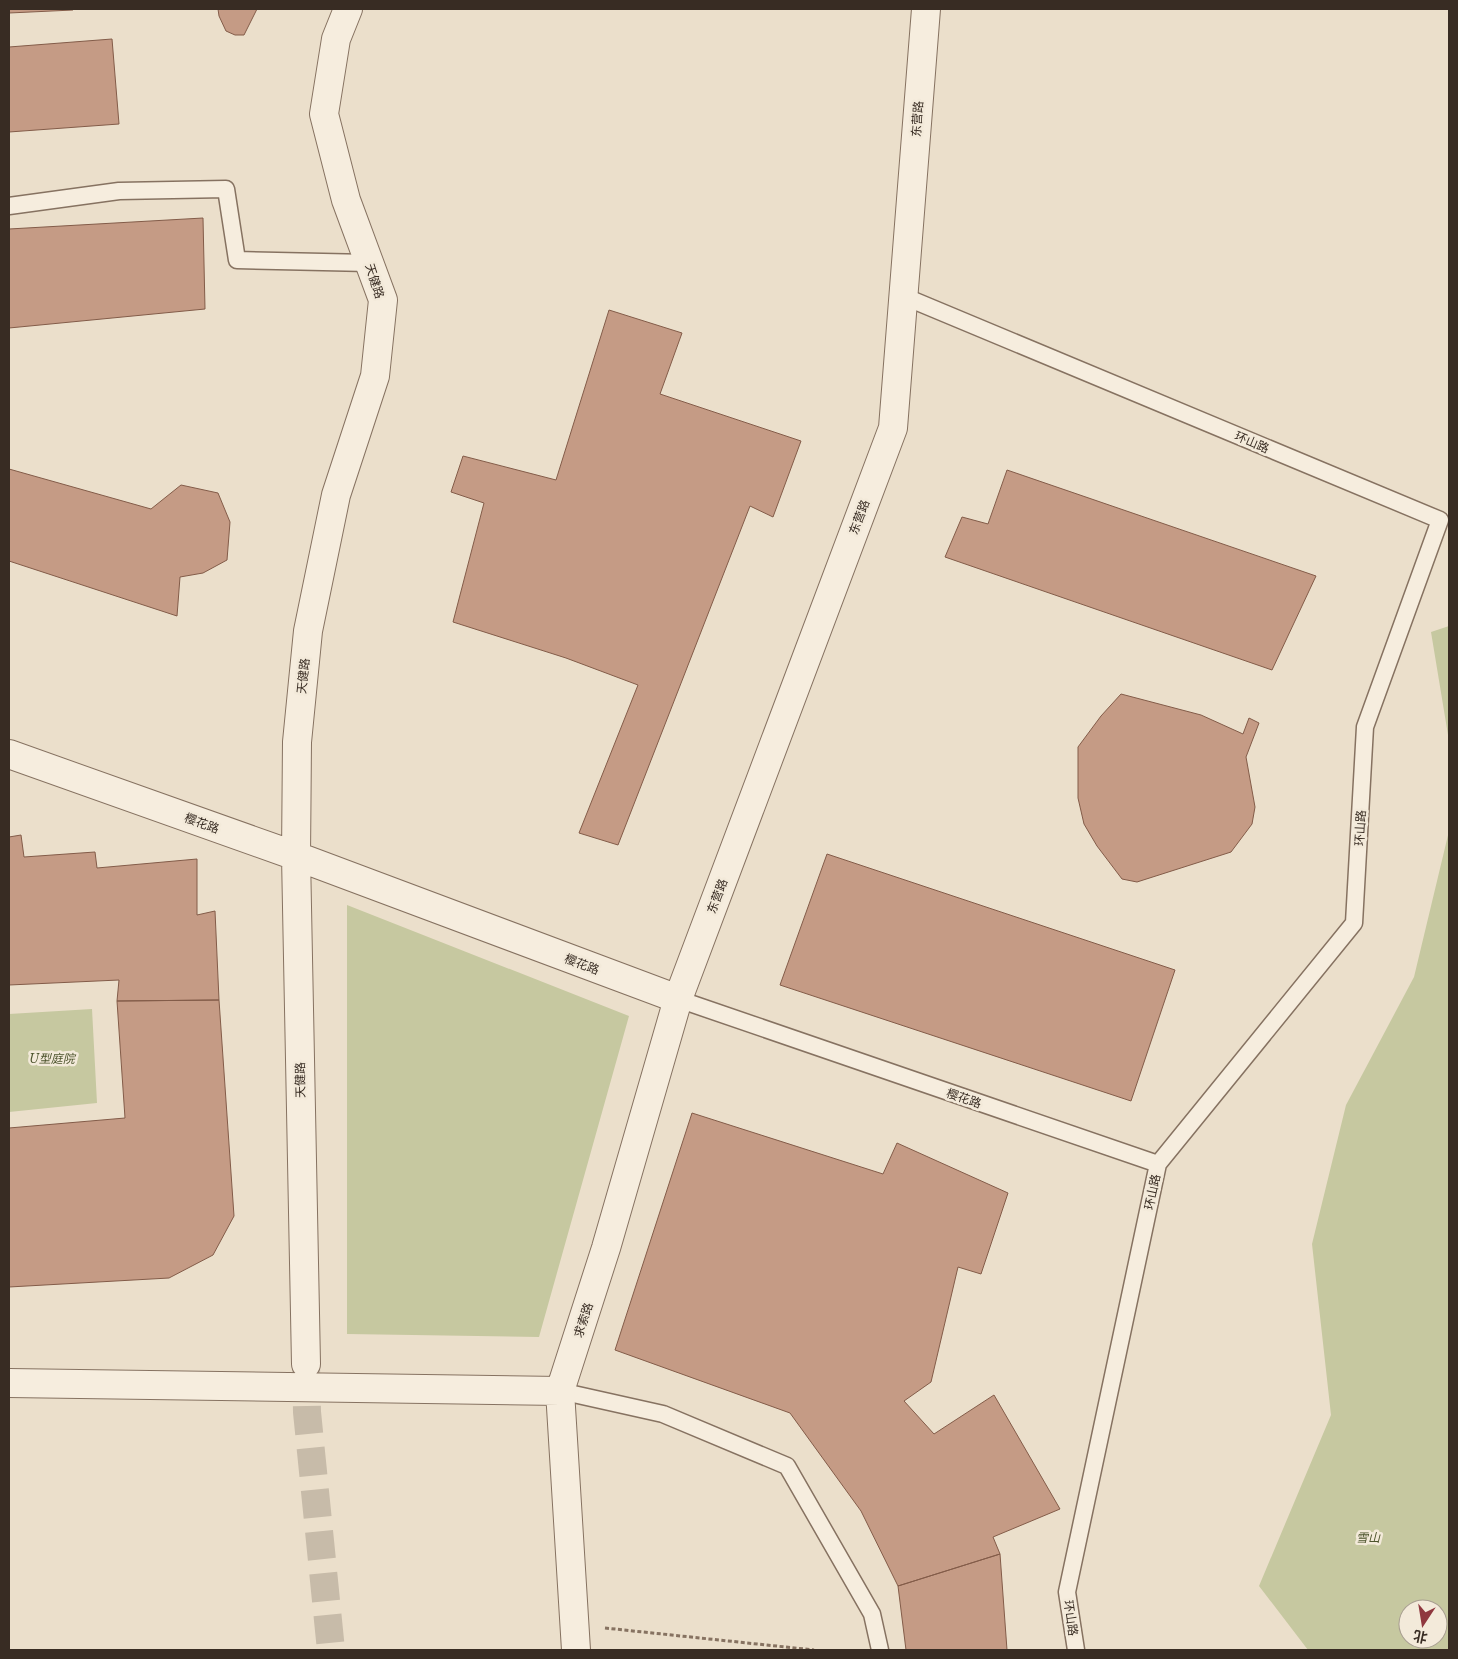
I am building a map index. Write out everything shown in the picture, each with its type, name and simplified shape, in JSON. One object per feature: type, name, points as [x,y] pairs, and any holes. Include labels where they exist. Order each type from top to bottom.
[{"type":"street","name":"天健路","points":[[306,1364],[296,856],[297,742],[308,631],[336,495],[375,376],[382,300],[346,200],[324,114],[336,39],[348,9]]},
{"type":"street","name":"东营路","points":[[678,999],[893,428],[926,9]]},
{"type":"street","name":"樱花路","points":[[9,754],[296,856],[678,999]]},
{"type":"street","name":"求索路","points":[[575,1638],[560,1391],[606,1248],[678,999]]},
{"type":"street","points":[[9,1384],[560,1391]]},
{"type":"lane","points":[[9,206],[119,191],[226,190],[237,260],[369,263]]},
{"type":"lane","name":"环山路","points":[[903,296],[1440,520],[1365,727],[1354,923],[1158,1164],[1067,1592],[1076,1650]]},
{"type":"lane","name":"樱花路","points":[[678,999],[1158,1164]]},
{"type":"lane","points":[[560,1391],[663,1414],[787,1466],[872,1614],[880,1650]]},
{"type":"path","points":[[575,1638],[814,1650]]},
{"type":"green space","points":[[1449,626],[1449,741],[1431,632]]},
{"type":"green space","name":"雪山","points":[[1449,831],[1449,1650],[1308,1650],[1259,1586],[1331,1415],[1312,1244],[1346,1105],[1414,977]]},
{"type":"green space","points":[[347,905],[629,1016],[539,1337],[347,1334]]},
{"type":"green space","name":"U型庭院","points":[[92,1009],[97,1103],[9,1112],[9,1014]]},
{"type":"building","points":[[9,9],[73,9],[73,10],[9,13]]},
{"type":"building","points":[[218,9],[257,9],[244,35],[235,35],[226,31]]},
{"type":"building","points":[[112,39],[119,124],[9,132],[9,47]]},
{"type":"building","points":[[203,218],[205,309],[9,328],[9,229]]},
{"type":"building","points":[[609,310],[682,333],[660,394],[801,441],[773,517],[750,506],[618,845],[579,833],[638,685],[566,658],[453,622],[484,503],[451,492],[463,456],[556,480]]},
{"type":"building","points":[[9,469],[151,509],[181,485],[218,493],[230,522],[227,560],[203,573],[180,577],[177,616],[9,561]]},
{"type":"building","points":[[1007,470],[1316,576],[1272,670],[945,557],[962,517],[988,524]]},
{"type":"building","points":[[1121,694],[1201,715],[1243,734],[1249,718],[1259,723],[1246,757],[1255,807],[1252,824],[1231,852],[1137,882],[1122,879],[1097,846],[1084,824],[1078,798],[1078,747],[1101,716]]},
{"type":"building","points":[[21,835],[24,857],[95,852],[97,868],[197,859],[197,915],[215,911],[219,1000],[117,1001],[119,980],[9,985],[9,837]]},
{"type":"building","points":[[827,854],[1175,970],[1131,1101],[780,985]]},
{"type":"building","points":[[219,1000],[234,1216],[213,1255],[169,1278],[9,1287],[9,1128],[125,1118],[117,1001]]},
{"type":"building","points":[[692,1113],[883,1174],[897,1143],[1008,1193],[981,1274],[958,1267],[931,1382],[904,1401],[934,1434],[994,1395],[1060,1509],[993,1537],[1000,1554],[898,1586],[861,1511],[790,1413],[615,1350]]},
{"type":"building","points":[[1000,1554],[1007,1650],[906,1650],[898,1586]]},
{"type":"tunnel","points":[[306,1364],[307,1412],[331,1650]]}]
